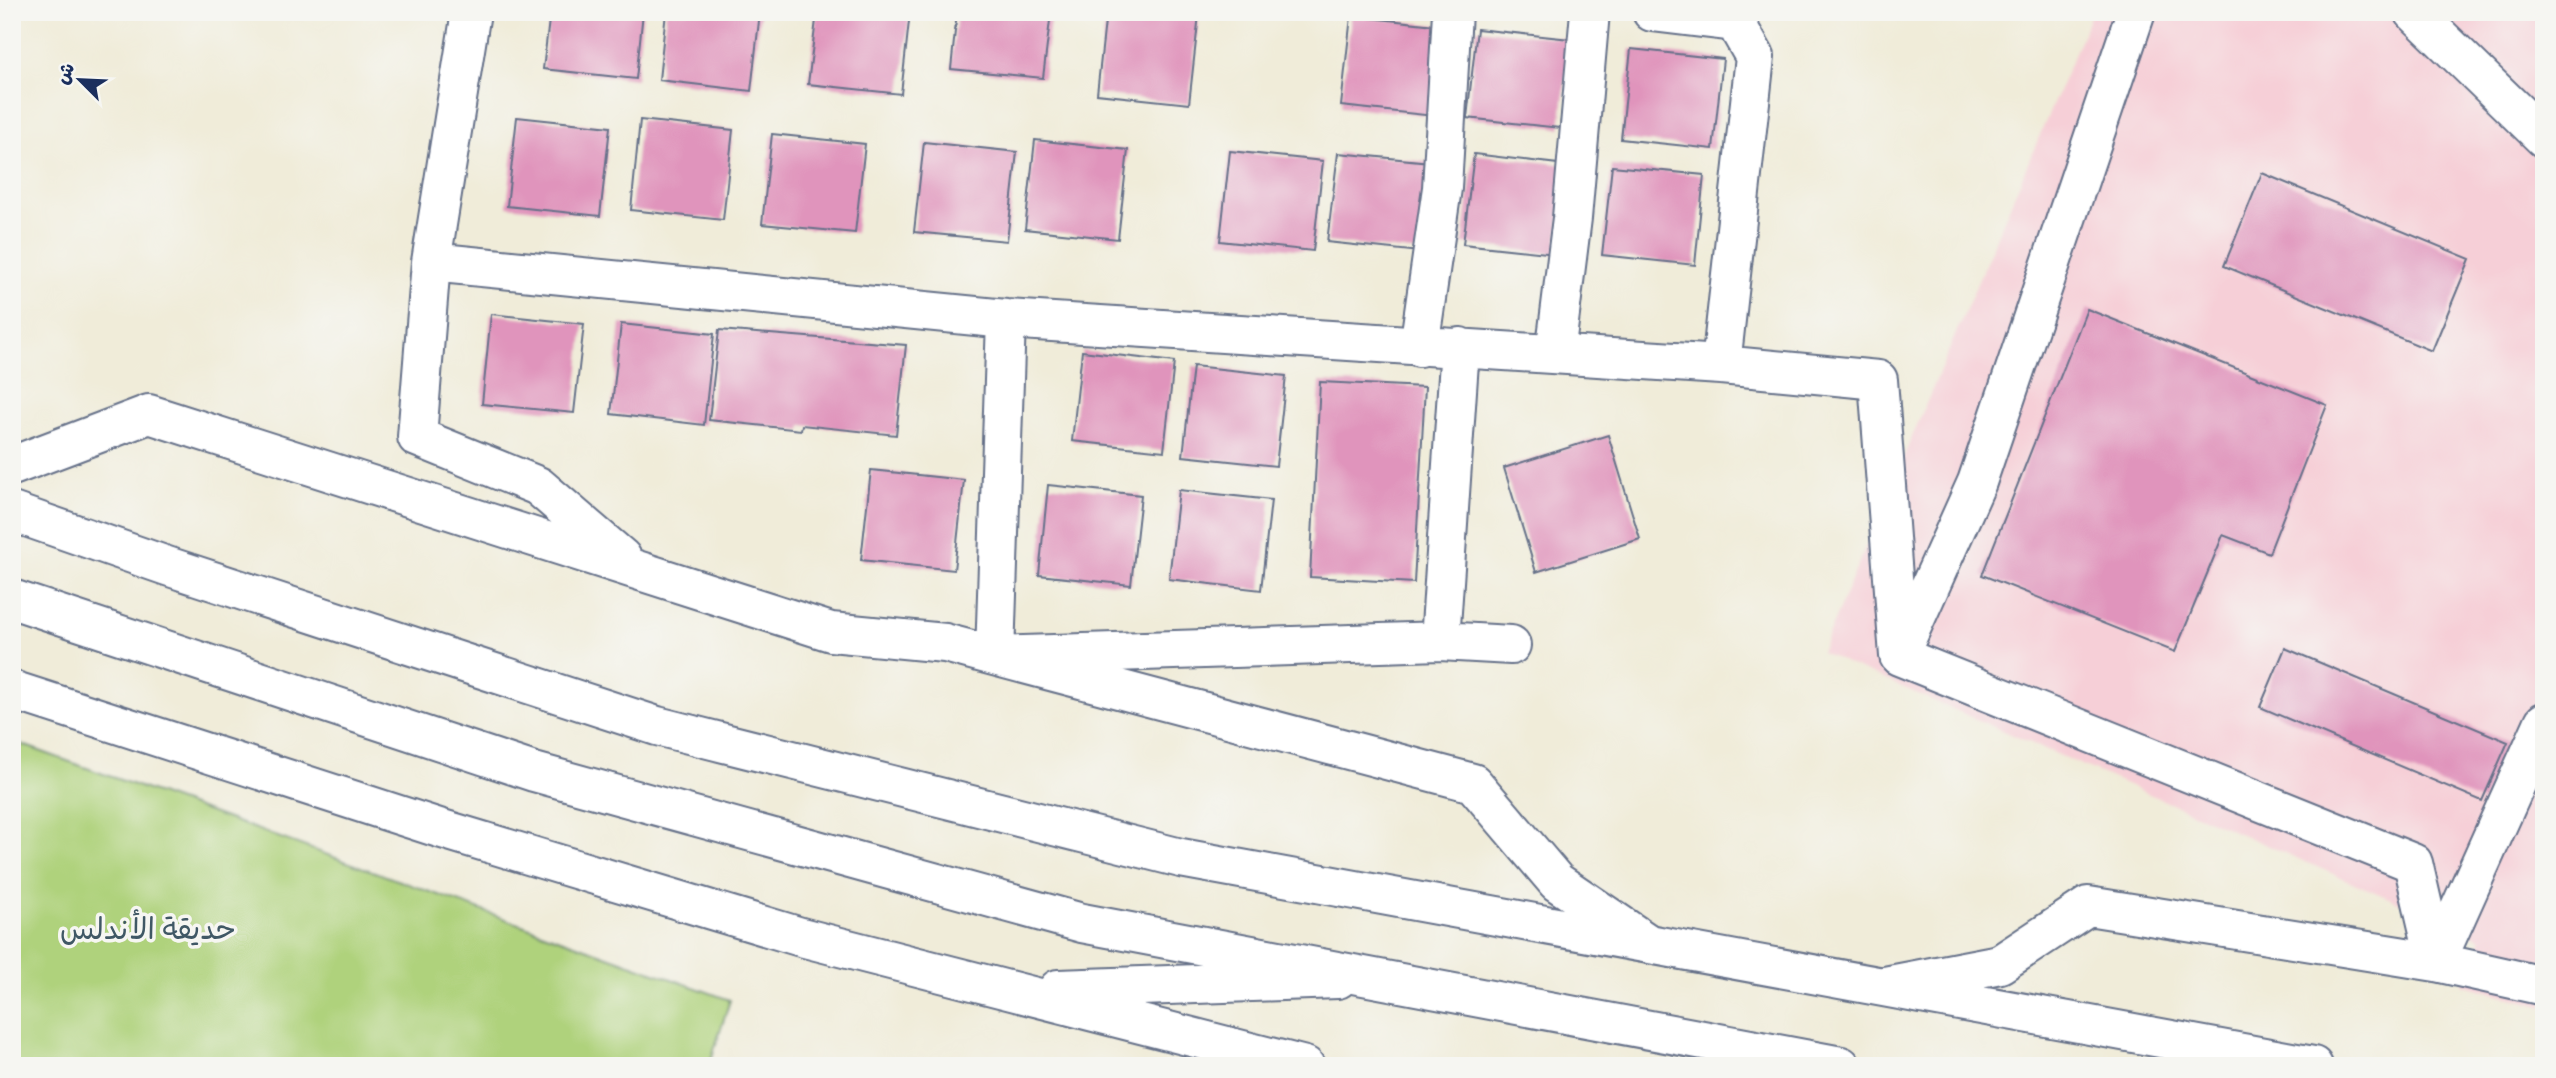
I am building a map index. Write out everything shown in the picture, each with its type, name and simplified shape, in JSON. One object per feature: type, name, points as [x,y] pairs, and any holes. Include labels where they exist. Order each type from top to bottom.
[{"type":"street","points":[[471,12],[431,262],[417,437],[538,486],[635,569]]},
{"type":"street","points":[[1419,347],[1442,188],[1452,12]]},
{"type":"street","points":[[1555,354],[1572,218],[1590,12]]},
{"type":"street","points":[[1652,12],[1735,22],[1755,57],[1721,365]]},
{"type":"street","points":[[1899,656],[1977,482],[2136,12]]},
{"type":"street","points":[[2414,12],[2544,138]]},
{"type":"street","points":[[431,262],[1006,319],[1721,365],[1878,380],[1899,656]]},
{"type":"street","points":[[995,656],[1006,319]]},
{"type":"street","points":[[1440,641],[1460,347]]},
{"type":"street","points":[[12,466],[149,414],[831,632],[945,643],[1473,783],[1557,882],[1644,941]]},
{"type":"street","points":[[12,512],[167,566],[657,726],[1181,858],[2313,1066]]},
{"type":"street","points":[[12,599],[534,772],[1082,923],[1841,1066]]},
{"type":"street","points":[[995,656],[1440,641],[1511,645]]},
{"type":"street","points":[[1899,656],[2413,863],[2437,962]]},
{"type":"street","points":[[12,690],[439,828],[801,937],[1305,1066]]},
{"type":"street","points":[[2437,962],[2544,722]]},
{"type":"street","points":[[1885,986],[2000,964],[2088,906],[2437,962],[2544,986]]},
{"type":"street","points":[[1014,991],[1373,978]]},
{"type":"shaded area","points":[[2092,12],[2544,12],[2544,1007],[2462,984],[2481,938],[1821,652]]},
{"type":"green space","name":"حديقة الأندلس","points":[[12,741],[730,1000],[709,1066],[12,1066]]},
{"type":"building","points":[[550,12],[643,12],[636,79],[543,69]]},
{"type":"building","points":[[666,12],[760,12],[751,91],[659,80]]},
{"type":"building","points":[[817,12],[910,12],[901,94],[808,84]]},
{"type":"building","points":[[957,12],[1051,12],[1043,78],[951,69]]},
{"type":"building","points":[[1106,12],[1199,14],[1189,104],[1097,94]]},
{"type":"building","points":[[1351,16],[1444,26],[1434,116],[1341,106]]},
{"type":"building","points":[[1477,29],[1570,39],[1560,128],[1467,118]]},
{"type":"building","points":[[1631,49],[1723,59],[1713,149],[1621,139]]},
{"type":"building","points":[[517,117],[610,127],[600,216],[507,206]]},
{"type":"building","points":[[640,120],[733,130],[723,220],[631,210]]},
{"type":"building","points":[[772,134],[865,144],[855,233],[762,224]]},
{"type":"building","points":[[1035,140],[1128,150],[1118,239],[1025,229]]},
{"type":"building","points":[[924,142],[1017,152],[1007,241],[914,232]]},
{"type":"building","points":[[1230,151],[1323,161],[1313,251],[1220,241]]},
{"type":"building","points":[[1338,153],[1430,162],[1420,252],[1327,242]]},
{"type":"building","points":[[1474,154],[1566,165],[1556,254],[1463,244]]},
{"type":"building","points":[[1612,166],[1704,175],[1695,265],[1602,255]]},
{"type":"building","points":[[2262,173],[2470,259],[2432,351],[2224,266]]},
{"type":"building","points":[[2087,309],[2327,405],[2269,553],[2223,535],[2175,652],[1982,575]]},
{"type":"building","points":[[491,314],[584,324],[574,413],[482,404]]},
{"type":"building","points":[[621,324],[714,334],[704,425],[611,414]]},
{"type":"building","points":[[719,330],[906,345],[896,435],[802,425],[801,430],[709,420]]},
{"type":"building","points":[[1082,351],[1174,362],[1164,451],[1072,441]]},
{"type":"building","points":[[1193,366],[1286,376],[1276,466],[1183,456]]},
{"type":"building","points":[[1320,382],[1425,387],[1414,583],[1310,577]]},
{"type":"building","points":[[1608,435],[1640,539],[1536,572],[1504,468]]},
{"type":"building","points":[[871,470],[964,480],[954,570],[861,560]]},
{"type":"building","points":[[1048,485],[1141,495],[1131,585],[1039,575]]},
{"type":"building","points":[[1179,490],[1271,500],[1261,590],[1169,579]]},
{"type":"building","points":[[2285,648],[2508,742],[2482,801],[2260,707]]}]
